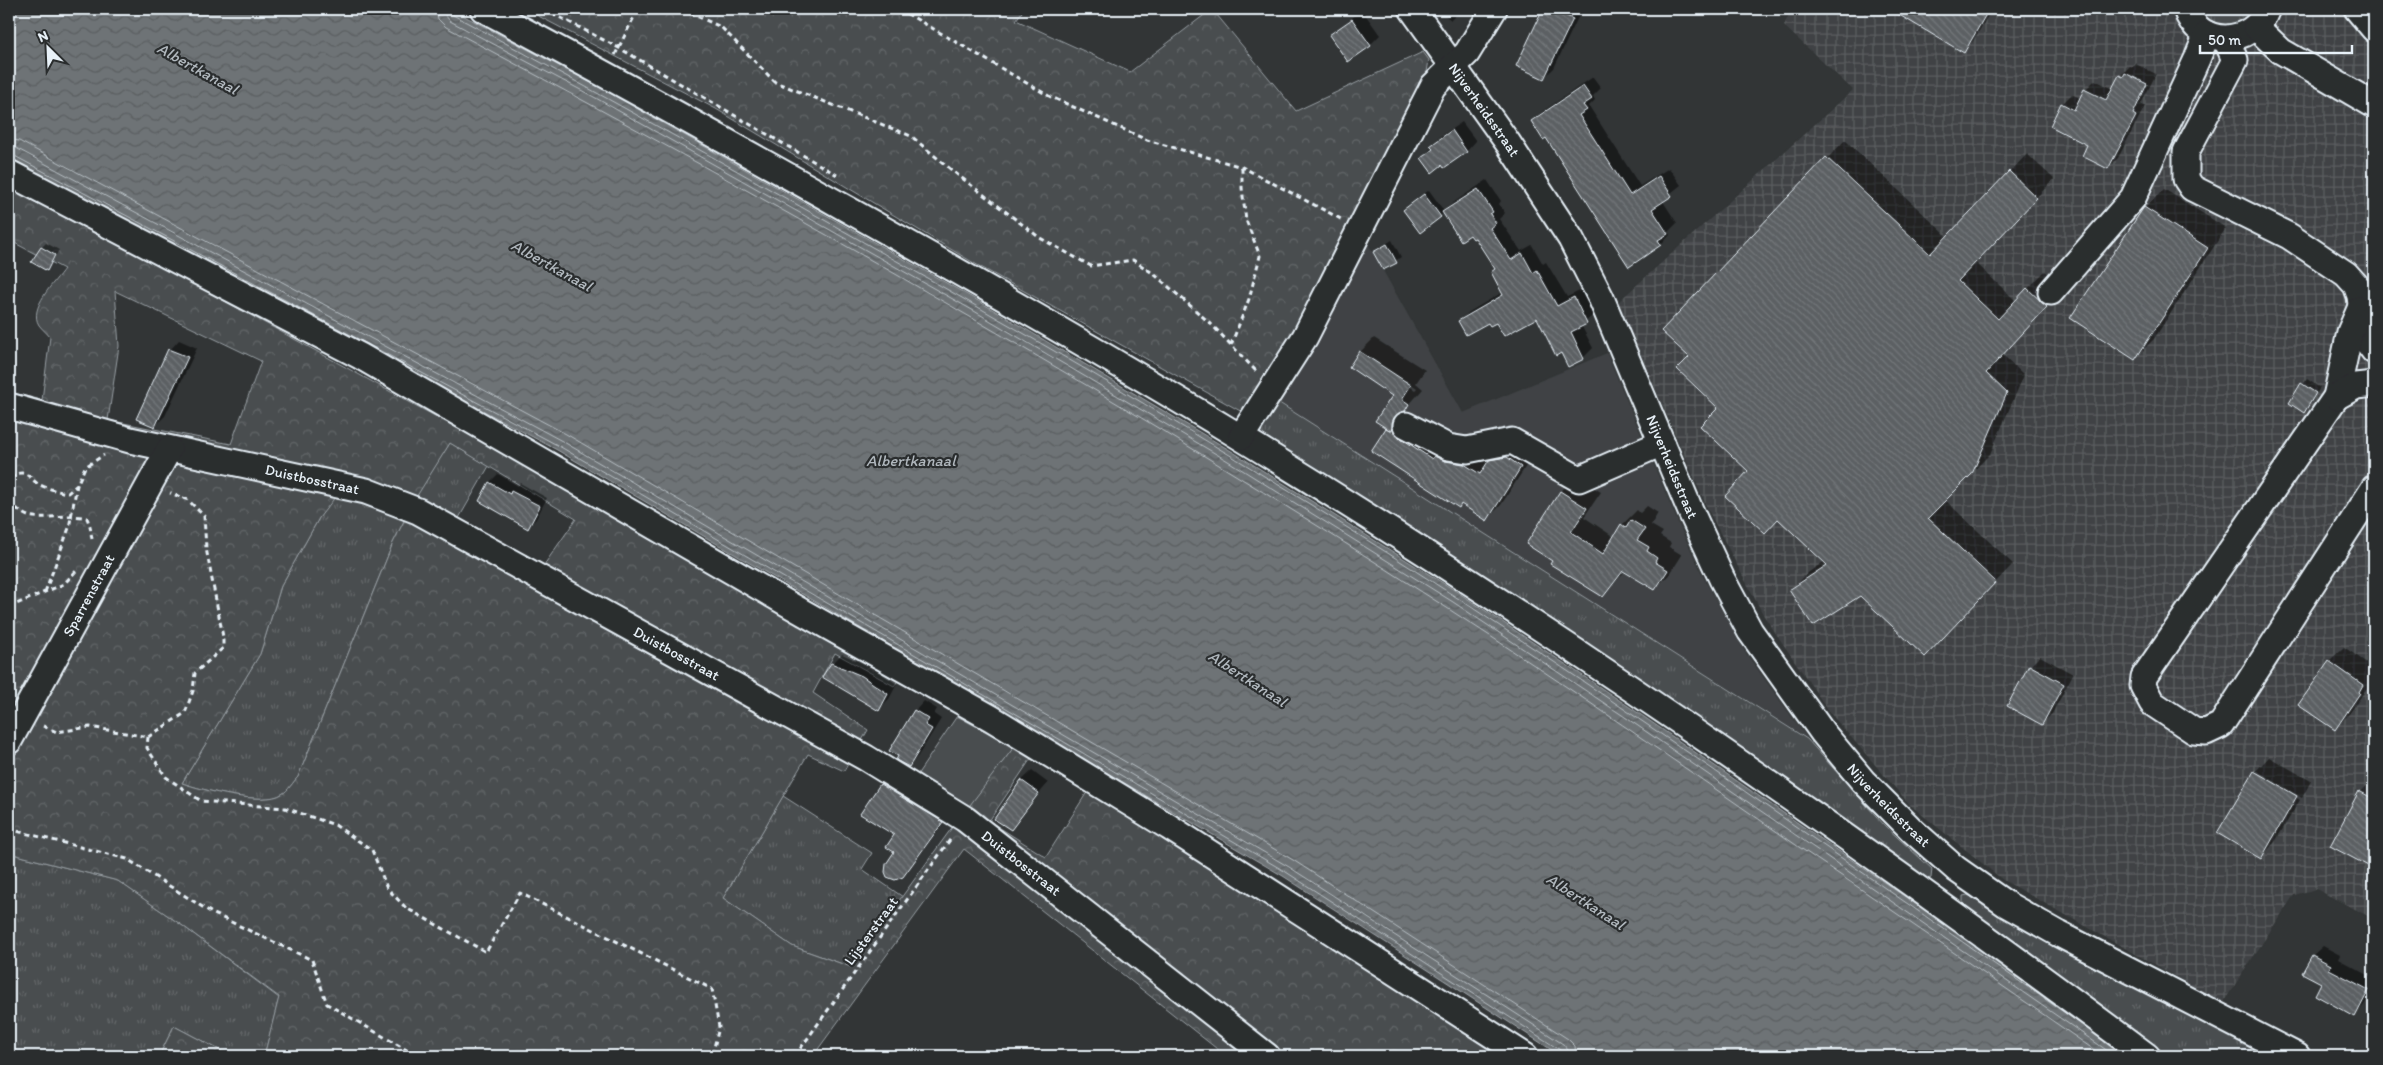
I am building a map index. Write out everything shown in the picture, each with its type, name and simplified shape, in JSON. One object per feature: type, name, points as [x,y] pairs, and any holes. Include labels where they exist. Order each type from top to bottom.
[{"type":"street","points":[[483,9],[605,73],[986,287],[1241,437],[1478,588],[1740,762],[1934,898],[2147,1056]]},
{"type":"street","points":[[1412,9],[1452,66],[1467,53],[1494,9]]},
{"type":"street","points":[[2186,9],[2196,26],[2216,36],[2236,38],[2262,18],[2281,51],[2374,105]]},
{"type":"street","points":[[2357,9],[2374,29]]},
{"type":"street","points":[[2051,292],[2134,198],[2197,59],[2216,36]]},
{"type":"street","points":[[2216,36],[2235,60],[2186,152],[2186,179],[2192,188],[2289,236],[2346,274],[2356,286],[2360,296],[2360,309],[2365,339],[2374,351]]},
{"type":"street","name":"Nijverheidsstraat","points":[[1241,437],[1305,337],[1433,86],[1452,66],[1508,143],[1571,239],[1601,298],[1662,444],[1722,579],[1756,639],[1823,733],[1863,781],[1913,831],[1956,869],[2006,904],[2059,934],[2297,1056]]},
{"type":"street","points":[[9,174],[360,356],[804,613],[991,718],[1169,826],[1525,1056]]},
{"type":"street","points":[[2360,309],[2350,332],[2336,397],[2144,677],[2143,686],[2145,693],[2152,702],[2194,731],[2206,732],[2220,725],[2374,488]]},
{"type":"street","points":[[2336,397],[2356,386],[2374,384]]},
{"type":"street","name":"Duistbosstraat","points":[[9,406],[130,440],[366,491],[418,511],[866,758],[965,819],[1267,1056]]},
{"type":"street","points":[[1406,425],[1448,447],[1468,450],[1512,441],[1579,479],[1662,444]]},
{"type":"street","name":"Sparrenstraat","points":[[9,742],[169,449]]},
{"type":"street","points":[[1934,898],[1956,869]]},
{"type":"path","points":[[605,73],[638,9]]},
{"type":"path","points":[[681,9],[721,27],[775,82],[911,136],[954,172],[1040,238],[1091,266],[1133,260],[1154,274],[1231,345],[1255,369],[1268,395]]},
{"type":"path","points":[[899,9],[1049,96],[1147,140],[1242,167],[1361,230]]},
{"type":"path","points":[[1231,345],[1249,299],[1260,256],[1246,220],[1242,188],[1242,167]]},
{"type":"path","points":[[45,593],[72,514],[77,485],[85,467],[130,440]]},
{"type":"path","points":[[77,485],[68,493],[61,492],[37,483],[30,476],[22,473],[16,474],[11,479],[10,501],[15,508],[31,516],[72,514],[86,518],[93,537],[89,546]]},
{"type":"path","points":[[37,724],[57,732],[90,727],[148,737],[185,713],[193,691],[195,673],[223,648],[223,637],[206,548],[204,516],[188,500],[151,485]]},
{"type":"path","points":[[9,609],[14,605],[64,584],[73,572],[80,568]]},
{"type":"path","points":[[148,737],[148,748],[166,777],[201,801],[286,808],[335,825],[372,850],[387,888],[406,908],[486,952],[520,893],[712,989],[719,1027],[712,1056]]},
{"type":"path","name":"Lijsterstraat","points":[[795,1056],[965,819]]},
{"type":"path","points":[[9,829],[127,859],[212,913],[312,960],[327,1004],[417,1056]]},
{"type":"shaded area","points":[[1791,9],[2374,9],[2374,919],[2316,889],[2294,895],[2223,1003],[2003,880],[1910,805],[1830,713],[1764,616],[1708,510],[1618,302],[1853,90],[1784,26]]},
{"type":"shaded area","points":[[1363,235],[1463,413],[1607,353],[1678,522],[1706,582],[1746,653],[1808,739],[1273,399]]},
{"type":"green space","points":[[525,9],[1024,9],[1016,20],[1130,72],[1212,9],[1296,111],[1423,52],[1429,60],[1425,84],[1253,418],[979,266],[716,109]]},
{"type":"green space","points":[[2197,9],[2251,9],[2239,22],[2225,26],[2210,21]]},
{"type":"green space","points":[[9,183],[645,531],[900,678],[894,686],[835,653],[813,693],[868,730],[844,771],[808,754],[723,898],[792,946],[851,967],[956,822],[1014,747],[1032,757],[989,821],[1046,857],[1089,789],[1510,1056],[1226,1056],[964,849],[813,1056],[264,1056],[279,997],[118,881],[9,853],[9,392],[42,400],[50,337],[39,325],[37,311],[44,296],[64,269],[9,240]],"holes":[[[115,291],[261,361],[231,444],[108,420],[119,346]],[[450,443],[576,519],[544,565],[459,518],[415,499]],[[343,478],[407,515],[393,543],[298,777],[282,794],[262,798],[233,796],[182,783],[260,654],[281,586],[319,518],[333,500]]]},
{"type":"green space","points":[[1273,399],[1807,739],[1885,826],[1932,869],[1931,878],[1927,880],[1259,438],[1255,426]]},
{"type":"green space","points":[[450,443],[489,466],[459,518],[414,499]]},
{"type":"green space","points":[[336,493],[407,515],[393,543],[298,777],[282,794],[262,798],[233,796],[182,783],[260,654],[281,586],[319,518]]},
{"type":"green space","points":[[957,716],[1014,747],[967,809],[915,778]]},
{"type":"green space","points":[[783,796],[872,853],[862,869],[903,897],[851,967],[792,946],[723,898]]},
{"type":"green space","points":[[9,853],[118,881],[183,926],[279,998],[264,1056],[231,1056],[174,1026],[159,1056],[9,1056]]},
{"type":"green space","points":[[1968,895],[2027,931],[2268,1056],[2169,1056],[1963,905],[1963,896]]},
{"type":"green space","points":[[174,1026],[231,1056],[159,1056]]},
{"type":"water","name":"Albertkanaal","points":[[9,9],[451,9],[599,87],[980,302],[1233,452],[1459,593],[1631,708],[2113,1040],[2133,1056],[1561,1056],[1283,876],[557,450],[9,157]]},
{"type":"building","points":[[1543,9],[1552,9],[1573,19],[1544,79],[1516,66]]},
{"type":"building","points":[[1889,9],[1989,9],[1964,53]]},
{"type":"building","points":[[1352,19],[1371,46],[1348,62],[1329,35]]},
{"type":"building","points":[[2125,73],[2147,84],[2133,114],[2136,116],[2108,169],[2082,156],[2087,145],[2050,126],[2061,103],[2074,110],[2084,89],[2106,100],[2119,75],[2123,77]]},
{"type":"building","points":[[1583,86],[1592,99],[1583,105],[1587,110],[1579,115],[1630,195],[1659,176],[1672,196],[1652,209],[1668,234],[1658,240],[1661,245],[1629,267],[1546,138],[1543,140],[1531,121]]},
{"type":"building","points":[[1452,130],[1467,152],[1444,168],[1442,165],[1432,173],[1421,158],[1433,149],[1430,146]]},
{"type":"building","points":[[1826,157],[1930,254],[2009,171],[2037,198],[1958,281],[1998,319],[2027,288],[2047,307],[1986,373],[2007,393],[1972,474],[1928,518],[1996,582],[1925,657],[1860,596],[1813,626],[1789,590],[1827,565],[1778,519],[1765,533],[1725,496],[1748,471],[1700,426],[1718,408],[1677,369],[1689,357],[1661,331]]},
{"type":"building","points":[[1478,189],[1493,212],[1490,214],[1496,223],[1490,228],[1511,260],[1522,253],[1533,273],[1537,270],[1557,306],[1574,297],[1587,324],[1571,332],[1584,359],[1568,367],[1561,353],[1556,356],[1537,318],[1504,336],[1496,323],[1490,326],[1488,323],[1466,335],[1458,321],[1503,295],[1491,272],[1495,269],[1475,238],[1473,239],[1470,235],[1461,241],[1442,212]]},
{"type":"building","points":[[1424,194],[1441,217],[1420,233],[1403,210]]},
{"type":"building","points":[[2144,207],[2208,248],[2135,360],[2070,318]]},
{"type":"building","points":[[1387,244],[1397,263],[1383,270],[1373,252]]},
{"type":"building","points":[[41,247],[55,255],[47,271],[31,262]]},
{"type":"building","points":[[168,349],[188,357],[155,427],[136,419]]},
{"type":"building","points":[[1359,351],[1411,385],[1402,399],[1409,404],[1405,411],[1394,418],[1391,431],[1375,421],[1392,396],[1349,367]]},
{"type":"building","points":[[2301,383],[2316,393],[2304,413],[2289,403]]},
{"type":"building","points":[[1386,428],[1432,459],[1434,456],[1445,461],[1464,464],[1480,474],[1489,460],[1507,457],[1521,467],[1487,521],[1461,504],[1459,508],[1371,451]]},
{"type":"building","points":[[489,482],[510,494],[511,491],[540,506],[528,529],[479,501]]},
{"type":"building","points":[[1560,491],[1587,508],[1571,532],[1603,554],[1621,524],[1626,528],[1631,520],[1645,529],[1637,540],[1649,547],[1647,551],[1657,558],[1655,562],[1668,570],[1655,590],[1623,571],[1603,597],[1550,564],[1552,561],[1526,544]]},
{"type":"building","points":[[2329,661],[2363,685],[2360,693],[2335,730],[2298,705]]},
{"type":"building","points":[[831,663],[862,676],[888,694],[879,711],[822,677]]},
{"type":"building","points":[[2029,665],[2064,684],[2042,725],[2007,706]]},
{"type":"building","points":[[914,710],[929,719],[925,725],[932,729],[909,767],[896,760],[898,756],[889,751]]},
{"type":"building","points":[[2254,771],[2297,796],[2261,859],[2217,833]]},
{"type":"building","points":[[1021,780],[1039,793],[1011,830],[994,819]]},
{"type":"building","points":[[880,784],[943,822],[903,877],[895,880],[887,877],[885,872],[886,864],[894,852],[886,847],[894,835],[860,814]]},
{"type":"building","points":[[2359,791],[2374,799],[2374,869],[2330,846]]},
{"type":"building","points":[[2312,955],[2331,965],[2329,969],[2369,990],[2355,1017],[2315,995],[2321,983],[2302,973]]}]
